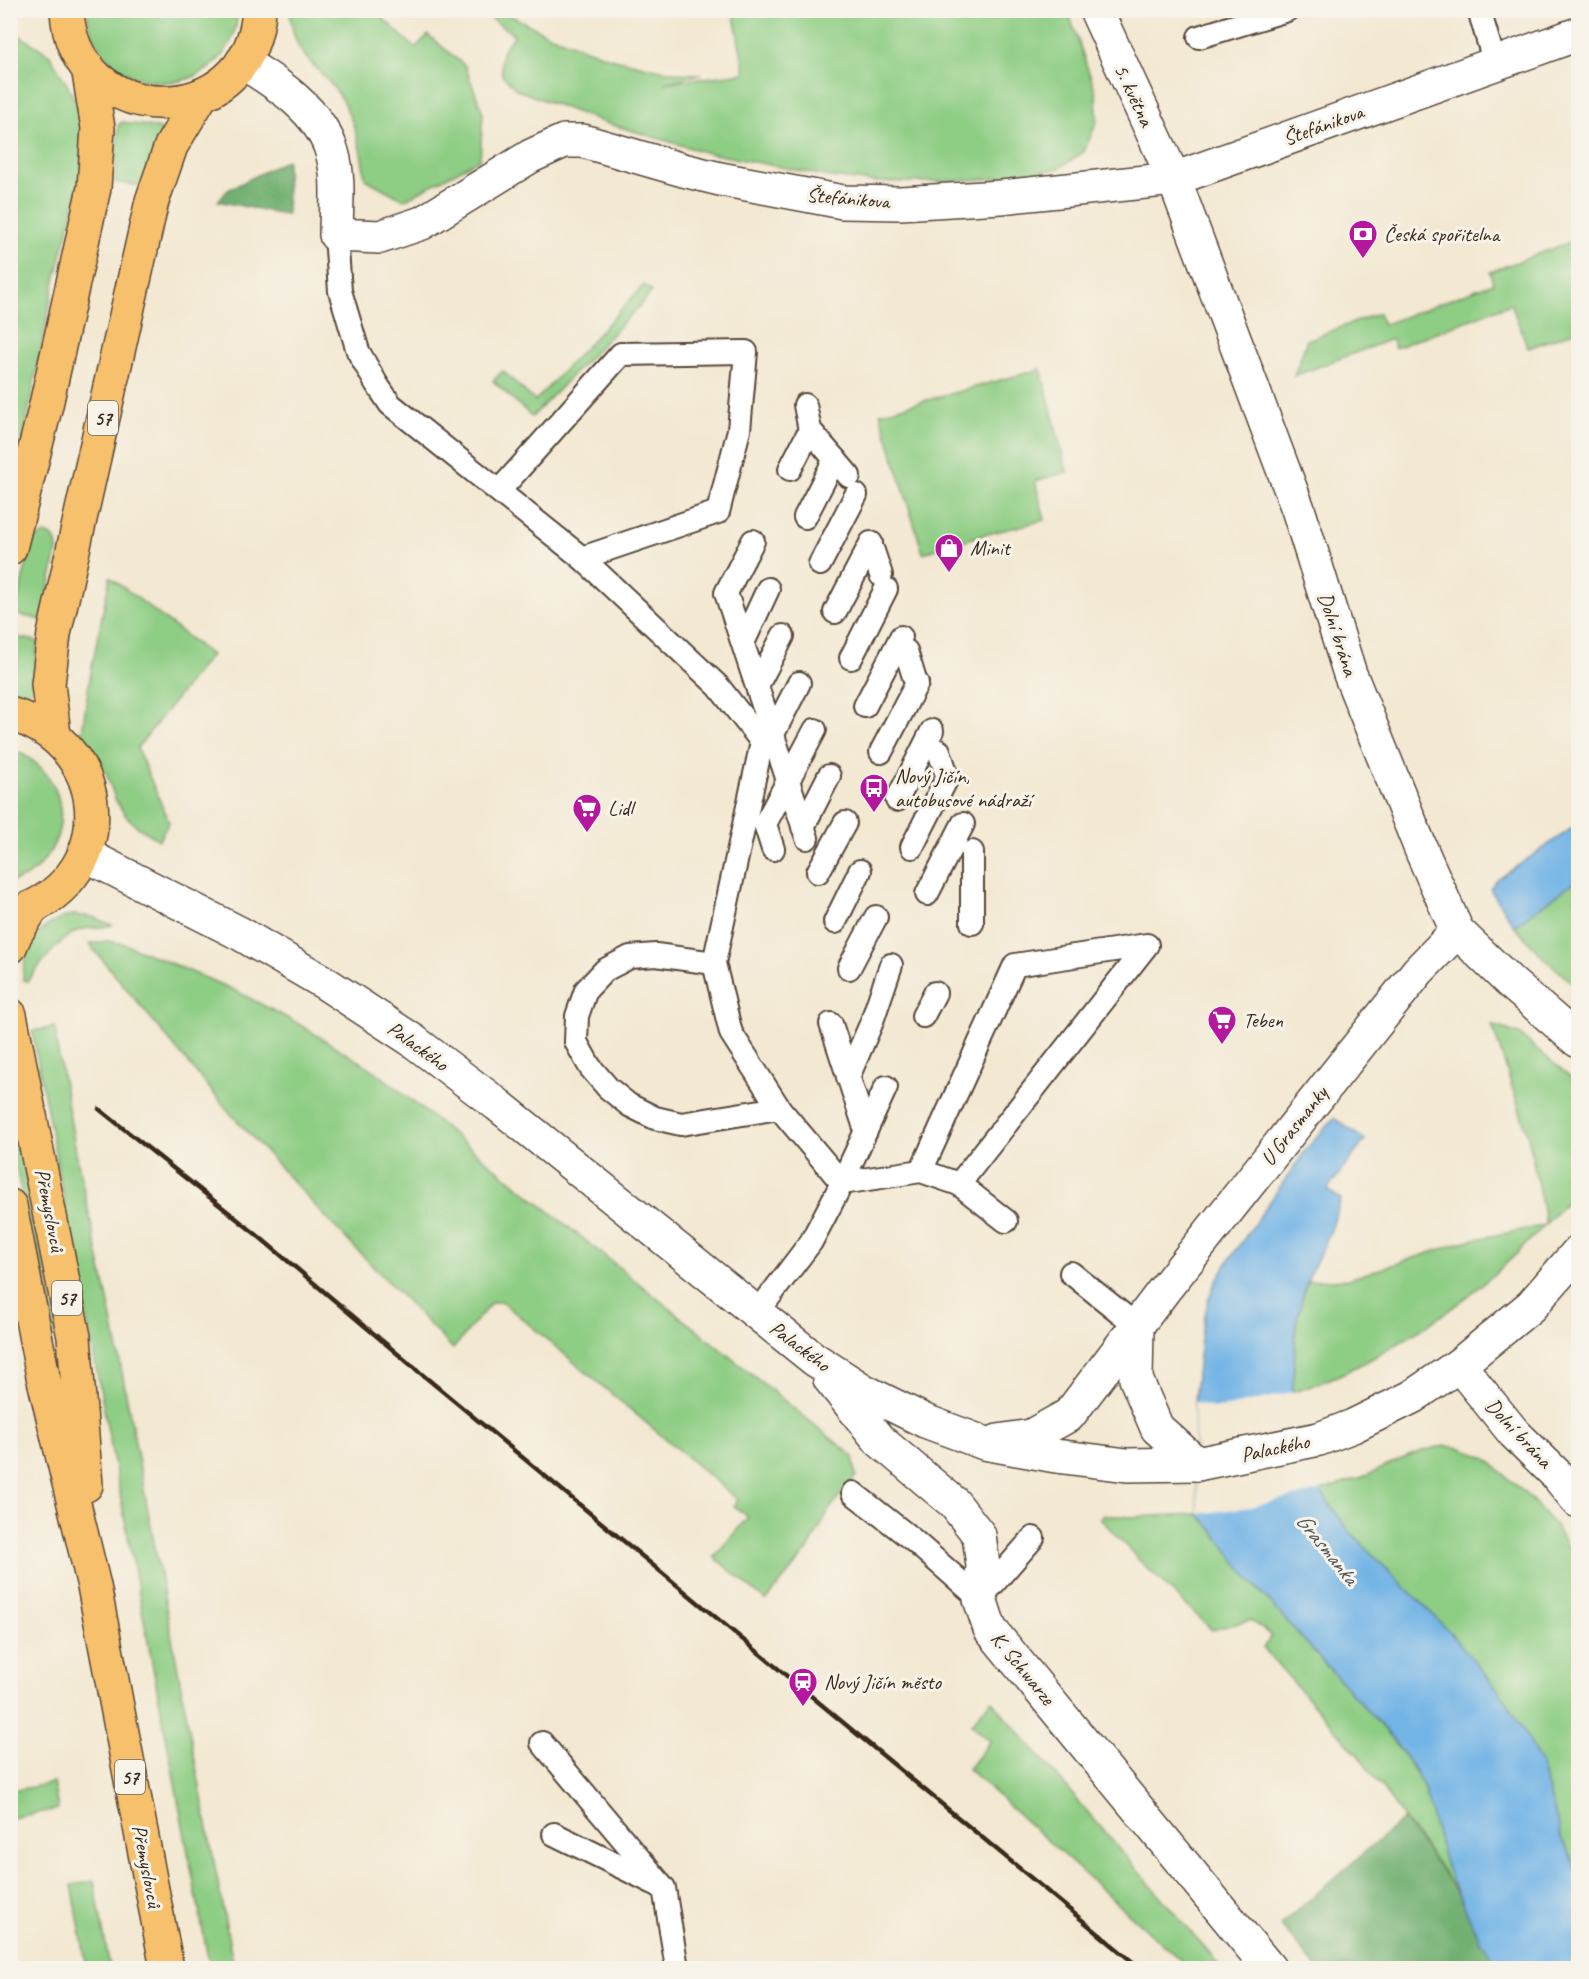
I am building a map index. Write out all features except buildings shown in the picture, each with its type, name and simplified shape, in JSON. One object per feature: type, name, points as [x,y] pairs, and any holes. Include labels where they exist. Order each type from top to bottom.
[{"type":"main road","name":"57","points":[[67,10],[73,42],[88,67],[109,87],[135,99],[176,103],[201,96],[224,82],[242,63],[255,36],[259,10]]},
{"type":"main road","name":"57","points":[[10,548],[46,405],[94,188],[98,128],[88,67]]},
{"type":"main road","name":"57","points":[[54,735],[48,684],[54,634],[152,201],[171,146],[201,96]]},
{"type":"main road","points":[[10,714],[41,726],[54,735],[76,760],[89,790],[92,822],[84,854],[76,869],[54,894],[21,911],[10,947]]},
{"type":"main road","name":"Přemyslovců","points":[[10,1015],[74,1337],[94,1586]]},
{"type":"main road","name":"Přemyslovců","points":[[10,1206],[37,1345],[94,1586],[167,1968]]},
{"type":"street","name":"5. května","points":[[1096,10],[1174,179]]},
{"type":"street","name":"Štefánikova","points":[[336,235],[380,237],[422,224],[531,156],[564,141],[583,141],[701,175],[843,202],[900,203],[1001,197],[1174,179],[1578,34]]},
{"type":"street","points":[[242,63],[271,79],[306,110],[324,132],[333,153],[336,174],[336,235]]},
{"type":"street","name":"Dolní brána","points":[[1174,179],[1298,509],[1350,674],[1457,931],[1510,982],[1578,1041]]},
{"type":"street","name":"Palackého","points":[[84,854],[241,934],[325,983],[412,1040],[507,1112],[814,1359],[864,1391],[925,1421],[984,1443],[1127,1466],[1197,1464],[1319,1439],[1384,1412],[1412,1397],[1459,1365],[1531,1306],[1578,1252]]},
{"type":"street","name":"U Grasmanky","points":[[984,1443],[1031,1436],[1069,1415],[1418,971],[1457,931]]},
{"type":"street","points":[[1137,1326],[1136,1379],[1157,1428],[1197,1464]]},
{"type":"street","name":"K. Schwarze","points":[[814,1359],[879,1440],[954,1503],[979,1534],[983,1566],[980,1599],[990,1629],[1269,1968]]},
{"type":"street","name":"Dolní brána","points":[[1459,1365],[1514,1433],[1556,1474],[1578,1501]]},
{"type":"lane","points":[[1199,37],[1287,10]]},
{"type":"lane","points":[[1479,10],[1495,64]]},
{"type":"lane","points":[[336,235],[340,291],[358,351],[390,404],[582,558],[718,686],[762,742],[714,963],[731,1033],[779,1108],[842,1183]]},
{"type":"lane","points":[[499,491],[621,354],[746,352],[739,430],[718,512],[582,558]]},
{"type":"lane","points":[[805,405],[810,430],[846,476]]},
{"type":"lane","points":[[790,470],[810,430]]},
{"type":"lane","points":[[805,517],[846,476]]},
{"type":"lane","points":[[820,564],[846,476]]},
{"type":"lane","points":[[753,541],[726,593],[805,832],[829,776]]},
{"type":"lane","points":[[835,612],[872,547],[884,582],[851,658]]},
{"type":"lane","points":[[743,642],[768,589]]},
{"type":"lane","points":[[757,686],[783,636]]},
{"type":"lane","points":[[866,706],[904,644],[916,680],[881,752]]},
{"type":"lane","points":[[773,734],[798,684]]},
{"type":"lane","points":[[773,849],[765,824],[814,729]]},
{"type":"lane","points":[[897,800],[936,741],[947,776],[912,847]]},
{"type":"lane","points":[[818,872],[845,823]]},
{"type":"lane","points":[[927,894],[963,824]]},
{"type":"lane","points":[[972,852],[972,923]]},
{"type":"lane","points":[[835,924],[860,871]]},
{"type":"lane","points":[[849,968],[876,917]]},
{"type":"lane","points":[[921,1171],[1015,965],[1147,945],[959,1184]]},
{"type":"lane","points":[[714,963],[656,955],[630,957],[605,970],[586,990],[577,1016],[576,1042],[590,1067],[608,1088],[629,1105],[655,1118],[681,1124],[779,1108]]},
{"type":"lane","points":[[849,1077],[868,1019],[891,964]]},
{"type":"lane","points":[[924,1016],[935,993]]},
{"type":"lane","points":[[831,1024],[866,1131]]},
{"type":"lane","points":[[758,1313],[811,1242],[842,1183],[886,1087]]},
{"type":"lane","points":[[842,1183],[921,1171],[959,1184],[1006,1221]]},
{"type":"lane","points":[[1071,1273],[1137,1326]]},
{"type":"lane","points":[[10,1305],[26,1325],[37,1345]]},
{"type":"lane","points":[[853,1493],[913,1540],[980,1599],[1033,1538]]},
{"type":"lane","points":[[542,1743],[664,1888],[677,1968]]},
{"type":"lane","points":[[554,1834],[664,1888]]},
{"type":"green space","points":[[87,10],[238,11],[230,42],[213,64],[190,78],[164,82],[138,78],[114,64],[96,42]]},
{"type":"green space","points":[[290,11],[375,11],[415,48],[428,35],[465,66],[483,113],[480,159],[404,200],[365,179],[358,138],[347,109],[334,87],[309,61],[296,42]]},
{"type":"green space","points":[[481,11],[502,11],[549,35],[610,58],[656,69],[701,74],[664,83],[745,73],[733,11],[1068,11],[1096,93],[1097,121],[1084,152],[1059,168],[1037,173],[988,179],[924,182],[874,182],[831,177],[704,152],[603,122],[517,90],[502,75],[501,62],[503,50],[515,36]]},
{"type":"green space","points":[[11,30],[50,55],[75,99],[82,122],[84,150],[76,199],[54,284],[11,497]]},
{"type":"green space","points":[[124,122],[162,130],[143,186],[115,182],[118,126]]},
{"type":"green space","points":[[287,160],[287,215],[218,201],[228,190]]},
{"type":"green space","points":[[1578,239],[1578,330],[1528,348],[1511,304],[1395,348],[1392,339],[1294,376],[1307,340],[1379,313],[1383,325],[1493,283],[1490,272]]},
{"type":"green space","points":[[644,285],[652,291],[645,300],[532,417],[493,381],[503,371],[535,401]]},
{"type":"green space","points":[[1041,369],[1067,472],[1035,481],[1045,520],[923,553],[880,413]]},
{"type":"green space","points":[[44,534],[54,539],[57,551],[42,620],[14,614],[33,540]]},
{"type":"green space","points":[[110,577],[211,655],[137,748],[169,822],[159,840],[139,828],[126,816],[116,801],[104,767],[82,732],[91,671]]},
{"type":"green space","points":[[10,636],[38,641],[31,690],[26,696],[11,693]]},
{"type":"green space","points":[[11,749],[27,757],[41,768],[51,781],[60,811],[59,828],[54,844],[44,860],[29,874],[11,882]]},
{"type":"green space","points":[[1578,879],[1578,988],[1543,957],[1514,926]]},
{"type":"green space","points":[[73,915],[93,917],[112,925],[73,933],[51,952],[27,981],[23,980],[26,956],[35,937],[50,924]]},
{"type":"green space","points":[[107,941],[125,944],[232,989],[297,1023],[375,1071],[853,1456],[856,1476],[829,1510],[809,1548],[766,1601],[714,1557],[748,1517],[734,1506],[738,1500],[501,1301],[491,1303],[453,1349],[332,1224],[230,1113],[89,944]]},
{"type":"green space","points":[[1492,1025],[1519,1034],[1578,1084],[1578,1188],[1546,1224],[1528,1136]]},
{"type":"green space","points":[[56,1027],[56,1041],[79,1168],[110,1309],[234,1968],[210,1968],[32,1031]]},
{"type":"green space","points":[[10,1089],[57,1333],[52,1337],[11,1144]]},
{"type":"green space","points":[[1544,1225],[1515,1256],[1492,1276],[1420,1330],[1344,1373],[1293,1392],[1296,1322],[1307,1281],[1349,1279],[1466,1241]]},
{"type":"green space","points":[[1446,1446],[1461,1448],[1486,1458],[1531,1499],[1553,1523],[1578,1563],[1578,1873],[1561,1835],[1541,1764],[1505,1698],[1349,1531],[1320,1491],[1365,1476],[1414,1454]]},
{"type":"green space","points":[[1198,1514],[1250,1580],[1391,1737],[1415,1771],[1424,1788],[1456,1890],[1358,1755],[1263,1648],[1272,1636],[1250,1620],[1212,1630],[1136,1557],[1100,1518],[1102,1515],[1131,1517]]},
{"type":"green space","points":[[991,1700],[1222,1968],[1189,1968],[968,1769],[990,1741],[971,1724]]},
{"type":"green space","points":[[53,1783],[58,1809],[11,1818],[11,1791]]},
{"type":"green space","points":[[1403,1819],[1456,1890],[1474,1928],[1498,1968],[1317,1968],[1280,1925]]},
{"type":"green space","points":[[94,1881],[110,1968],[87,1968],[72,1885]]},
{"type":"water","points":[[1578,824],[1578,879],[1514,926],[1490,889],[1497,880]]},
{"type":"water","name":"Grasmanka","points":[[1334,1118],[1365,1140],[1327,1190],[1341,1199],[1331,1230],[1307,1281],[1296,1322],[1292,1417],[1320,1491],[1349,1531],[1450,1632],[1505,1698],[1531,1744],[1541,1764],[1561,1835],[1578,1873],[1578,1968],[1498,1968],[1474,1928],[1446,1867],[1424,1788],[1415,1771],[1391,1737],[1250,1580],[1198,1514],[1194,1402],[1202,1329],[1208,1301],[1227,1263],[1308,1147]]},
{"type":"pier","points":[[1296,1391],[1295,1417],[1298,1438],[1323,1490],[1251,1507],[1198,1514],[1194,1402],[1214,1408],[1228,1407]]},
{"type":"railway","points":[[99,1109],[257,1235],[418,1371],[1140,1968]]},
{"type":"place","name":"Česká spořitelna","points":[[1363,260]]},
{"type":"place","name":"Minit","points":[[949,574]]},
{"type":"place","name":"Nový Jičín, autobusové nádraží","points":[[874,814]]},
{"type":"place","name":"Lidl","points":[[587,834]]},
{"type":"place","name":"Teben","points":[[1222,1046]]},
{"type":"place","name":"Nový Jičín město","points":[[803,1708]]}]
